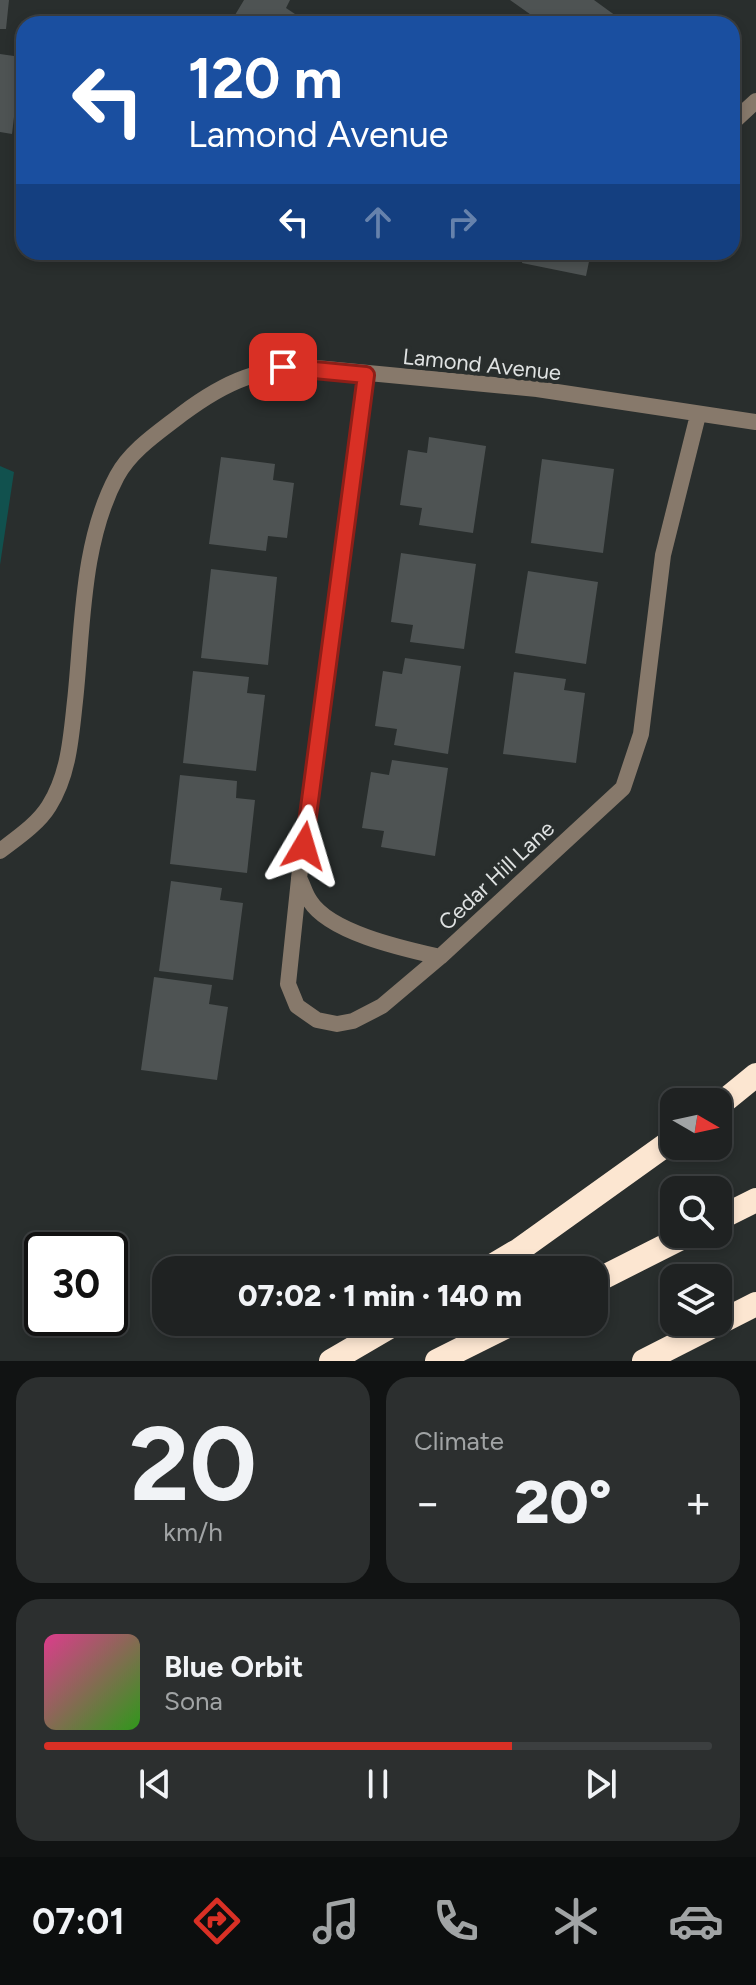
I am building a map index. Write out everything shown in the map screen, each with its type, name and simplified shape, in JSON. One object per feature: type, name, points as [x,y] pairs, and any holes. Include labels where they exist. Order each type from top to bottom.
[{"type":"highway","points":[[732,1095],[756,1075]]},
{"type":"highway","points":[[509,1256],[660,1149]]},
{"type":"highway","points":[[732,1212],[756,1200]]},
{"type":"highway","points":[[608,1275],[661,1248]]},
{"type":"highway","points":[[644,1361],[756,1304]]},
{"type":"highway","points":[[331,1361],[374,1336]]},
{"type":"highway","points":[[437,1361],[487,1336]]},
{"type":"street","points":[[740,116],[756,101]]},
{"type":"street","name":"Lamond Avenue","points":[[0,851],[47,809],[60,785],[69,751],[89,569],[100,517],[118,474],[146,441],[208,394],[250,376],[283,367],[537,389],[756,422]]},
{"type":"street","points":[[366,375],[299,878],[288,984],[297,1006],[317,1020],[337,1024],[353,1021],[382,1006],[440,957]]},
{"type":"street","name":"Cedar Hill Lane","points":[[299,878],[311,903],[326,916],[388,945],[440,957],[623,788],[641,734],[663,555],[698,415]]},
{"type":"water","points":[[0,466],[14,472],[0,565]]},
{"type":"building","points":[[0,0],[9,0],[6,29],[0,29]]},
{"type":"building","points":[[244,0],[290,0],[286,8],[298,16],[234,16]]},
{"type":"building","points":[[510,0],[594,0],[616,16],[533,16]]},
{"type":"building","points":[[0,54],[16,56],[16,100],[12,134],[0,132]]},
{"type":"building","points":[[523,260],[589,260],[586,276],[522,263]]},
{"type":"building","points":[[429,437],[486,446],[473,533],[419,525],[422,508],[400,505],[408,450],[427,453]]},
{"type":"building","points":[[221,457],[275,464],[273,480],[294,483],[287,538],[268,536],[266,551],[209,544]]},
{"type":"building","points":[[542,459],[614,469],[603,553],[531,543]]},
{"type":"building","points":[[401,553],[476,564],[464,649],[410,642],[413,625],[391,622]]},
{"type":"building","points":[[211,569],[277,577],[268,665],[201,658]]},
{"type":"building","points":[[528,571],[598,582],[586,664],[515,653]]},
{"type":"building","points":[[405,658],[461,666],[448,754],[394,745],[397,729],[375,726],[383,671],[402,674]]},
{"type":"building","points":[[193,671],[249,677],[247,693],[265,695],[256,771],[183,763]]},
{"type":"building","points":[[514,672],[566,679],[564,690],[585,693],[576,763],[503,754]]},
{"type":"building","points":[[392,760],[448,768],[435,856],[381,847],[384,831],[362,828],[371,772],[389,775]]},
{"type":"building","points":[[180,775],[237,781],[236,798],[255,800],[247,873],[170,864]]},
{"type":"building","points":[[171,881],[222,888],[220,900],[243,903],[233,980],[159,971]]},
{"type":"building","points":[[154,977],[212,985],[209,1004],[228,1007],[217,1080],[141,1070]]},
{"type":"route","points":[[283,367],[366,375],[304,846]]}]
